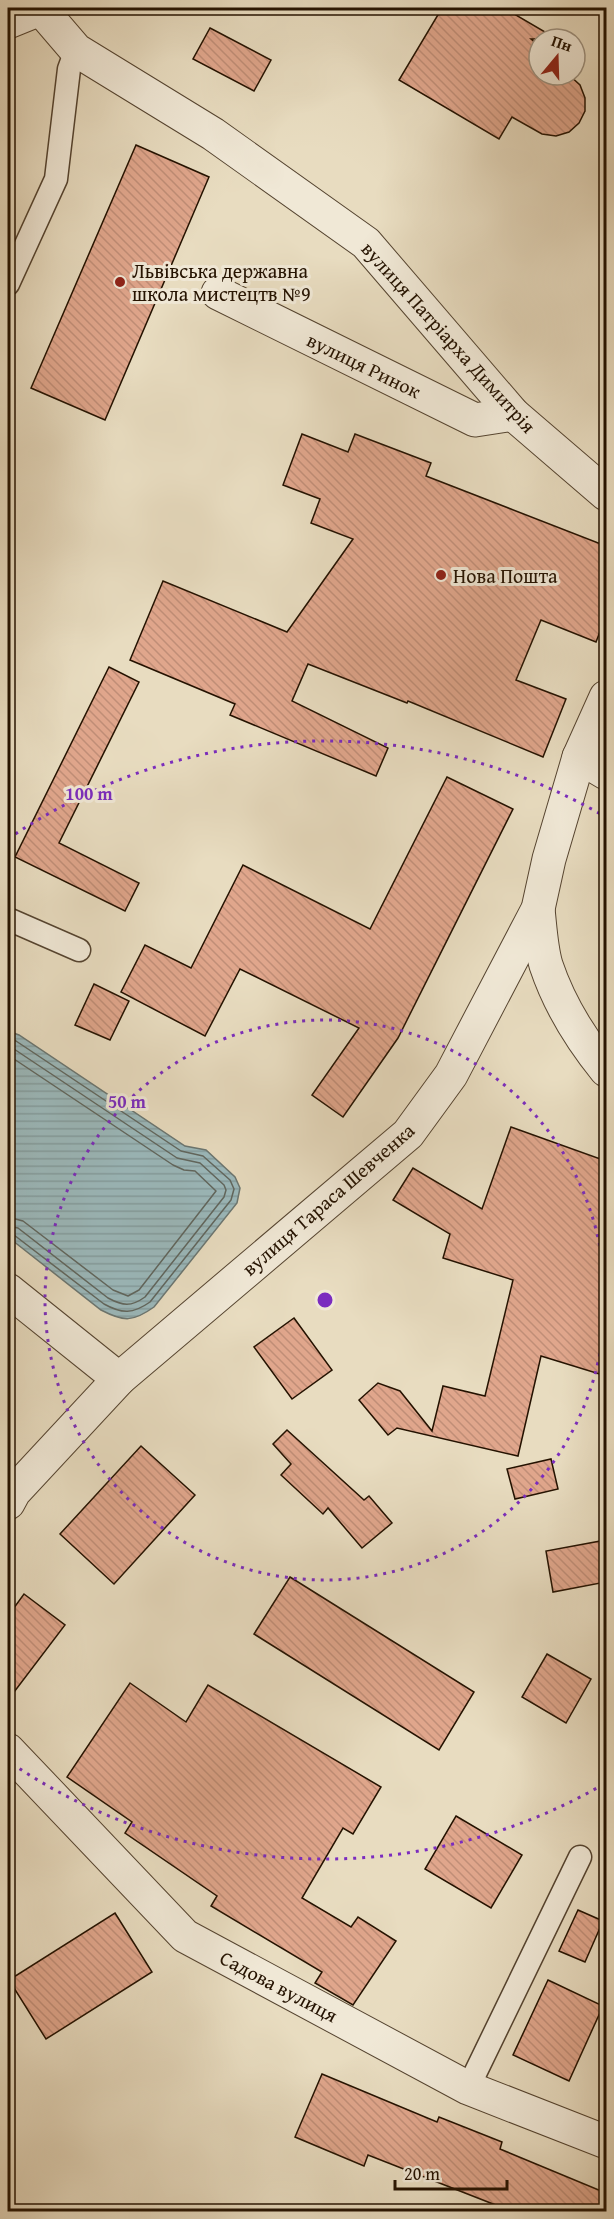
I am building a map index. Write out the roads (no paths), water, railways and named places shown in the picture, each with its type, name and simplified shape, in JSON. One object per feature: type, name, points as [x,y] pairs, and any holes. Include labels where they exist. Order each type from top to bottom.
[{"type":"street","points":[[8,22],[40,8]]},
{"type":"street","name":"вулиця Патріарха Димитрія","points":[[40,8],[76,50],[213,134],[366,243],[513,414],[606,494]]},
{"type":"street","name":"вулиця Ринок","points":[[218,293],[475,420],[513,414]]},
{"type":"street","name":"вулиця Тараса Шевченка","points":[[8,1503],[14,1492],[119,1379],[408,1134],[451,1076],[538,909],[549,859],[593,765],[606,698]]},
{"type":"street","points":[[538,909],[546,963],[561,1002],[585,1044],[606,1070]]},
{"type":"street","points":[[8,1290],[119,1379]]},
{"type":"street","name":"Садова вулиця","points":[[8,1750],[185,1936],[468,2088],[606,2142]]},
{"type":"lane","points":[[8,284],[56,179],[69,69],[76,50]]},
{"type":"lane","points":[[8,919],[78,950]]},
{"type":"lane","points":[[468,2088],[580,1857]]},
{"type":"water","points":[[8,1031],[19,1035],[185,1146],[206,1150],[235,1177],[240,1188],[237,1203],[154,1307],[134,1318],[116,1317],[101,1310],[8,1237]]},
{"type":"place","name":"Львівська державна школа мистецтв №9","points":[[120,282]]},
{"type":"place","name":"Нова Пошта","points":[[441,575]]}]
